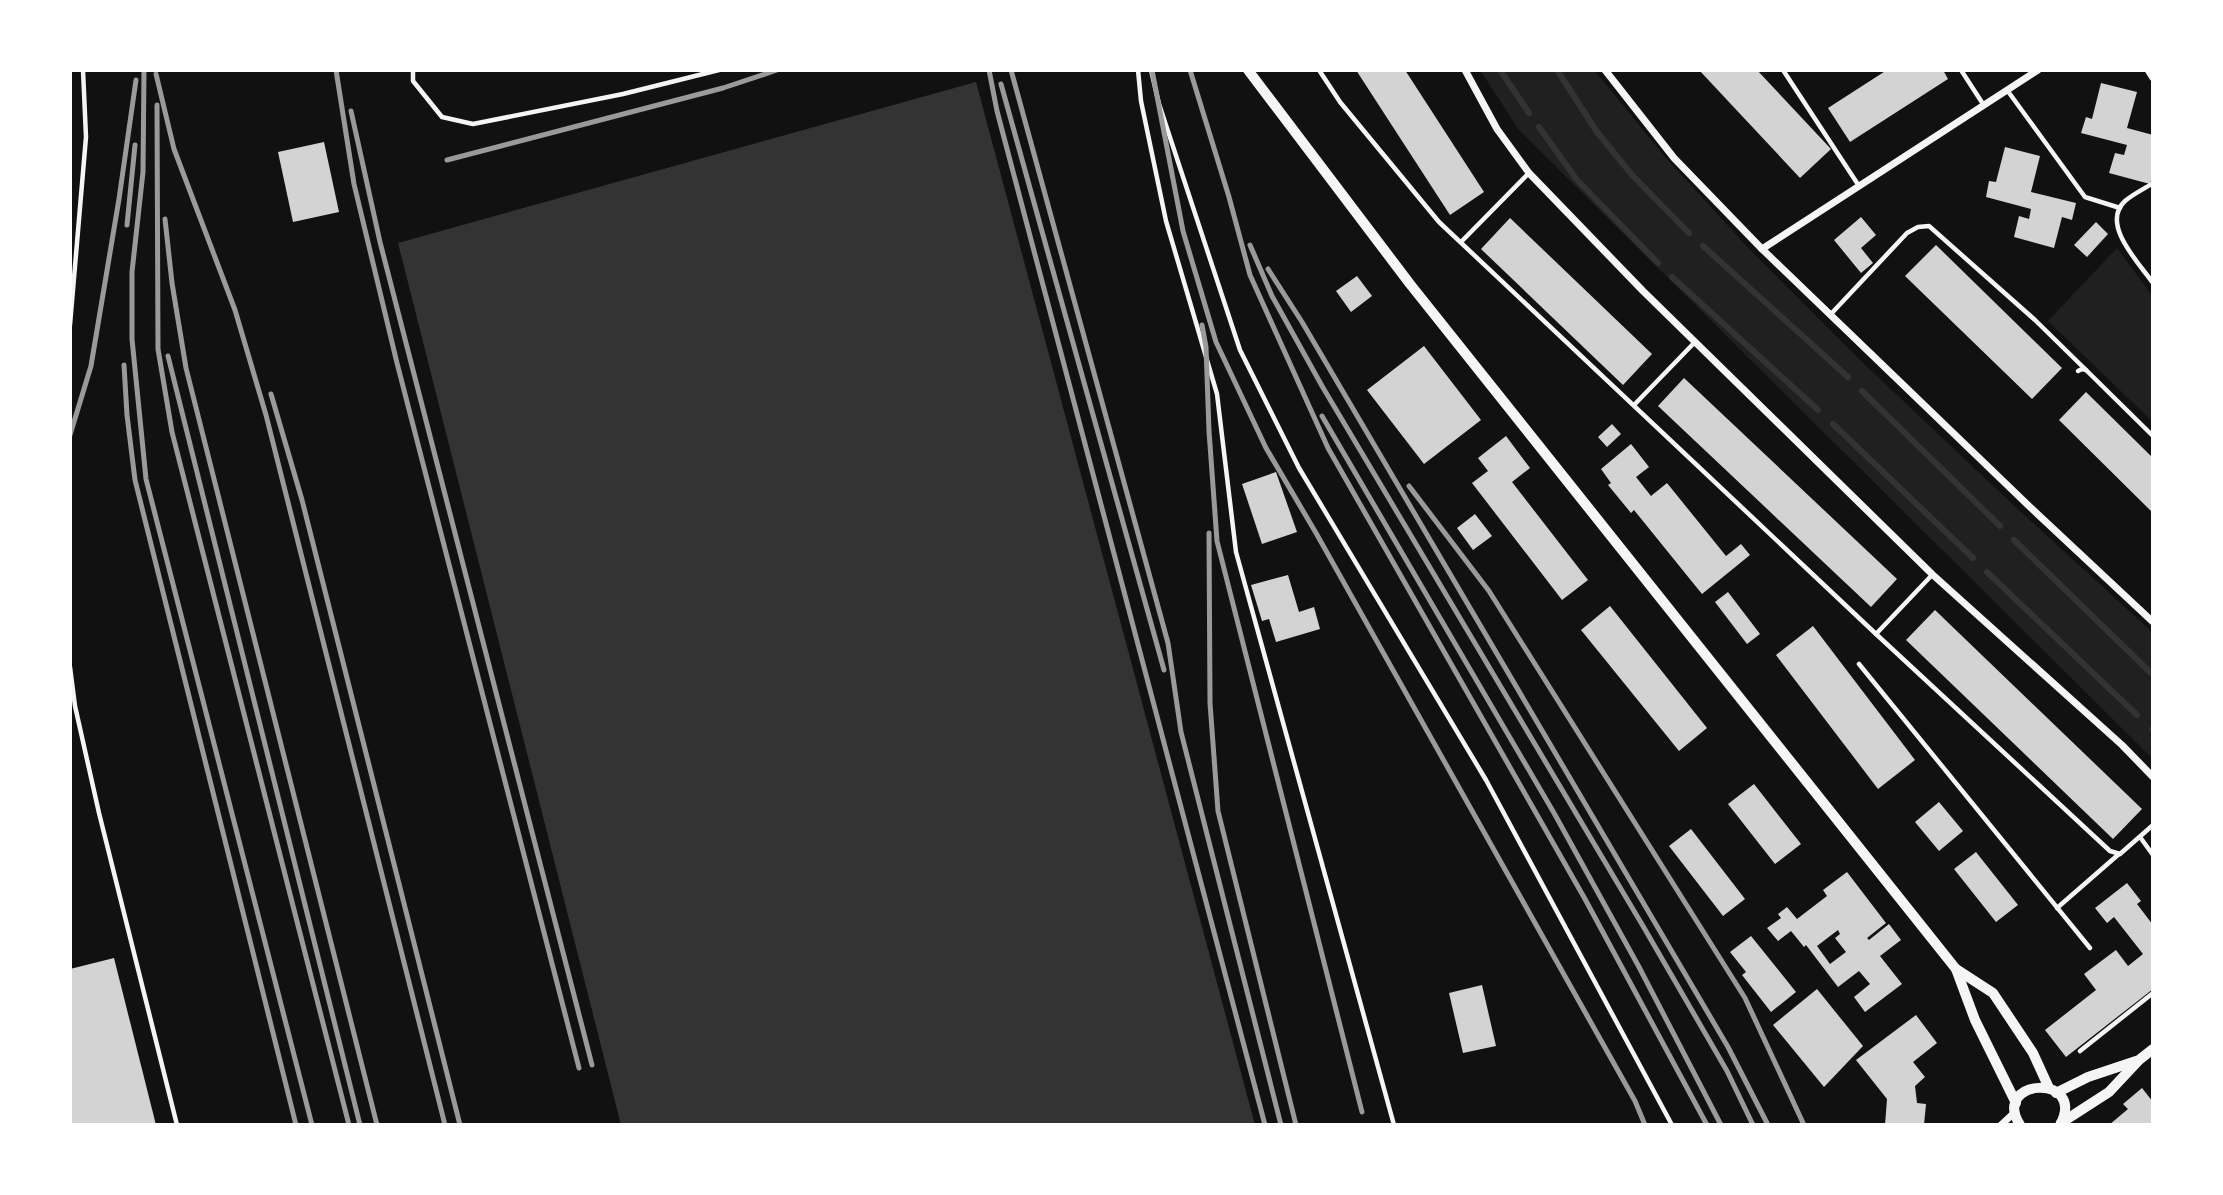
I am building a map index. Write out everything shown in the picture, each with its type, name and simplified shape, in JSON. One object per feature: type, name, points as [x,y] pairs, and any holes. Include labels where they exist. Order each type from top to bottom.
[{"type":"street","points":[[1248,70],[1418,295],[1956,968],[1993,993],[2033,1053],[2064,1107],[2060,1124]]},
{"type":"street","points":[[1465,70],[1497,129],[1529,173],[1695,342],[1933,575],[2153,776]]},
{"type":"street","points":[[1605,70],[1674,158],[1762,249],[2153,622]]},
{"type":"street","points":[[1762,249],[2038,70]]},
{"type":"street","points":[[2148,70],[2153,78]]},
{"type":"street","points":[[1956,968],[1975,1020],[2015,1107],[2020,1125]]},
{"type":"street","points":[[2060,1124],[2109,1092],[2153,1049]]},
{"type":"street","points":[[2001,1125],[2020,1096],[2033,1087],[2053,1090],[2139,1060]]},
{"type":"lane","points":[[70,325],[86,136],[83,70]]},
{"type":"lane","points":[[413,70],[413,81],[442,117],[473,124],[623,94],[719,70]]},
{"type":"lane","points":[[1138,70],[1141,101],[1166,221],[1217,394],[1236,552],[1394,1125]]},
{"type":"lane","points":[[1151,70],[1159,104],[1240,350],[1299,468],[1486,780],[1672,1125]]},
{"type":"lane","points":[[1319,70],[1348,112],[1439,222],[2110,851],[2120,853]]},
{"type":"lane","points":[[1783,70],[1860,186]]},
{"type":"lane","points":[[1961,70],[1984,105]]},
{"type":"lane","points":[[2007,90],[2085,197],[2120,208]]},
{"type":"lane","points":[[1461,242],[1529,173]]},
{"type":"lane","points":[[2153,183],[2125,201],[2117,216],[2118,234],[2153,283]]},
{"type":"lane","points":[[1830,316],[1907,233],[1918,227],[1929,226],[2035,320],[2153,436]]},
{"type":"lane","points":[[1634,405],[1695,342]]},
{"type":"lane","points":[[2078,371],[2086,370]]},
{"type":"lane","points":[[1876,634],[1933,575]]},
{"type":"lane","points":[[1858,664],[2090,948]]},
{"type":"lane","points":[[70,667],[75,706],[96,799],[177,1125]]},
{"type":"lane","points":[[2057,908],[2153,825]]},
{"type":"lane","points":[[2140,837],[2153,855]]},
{"type":"lane","points":[[2080,1051],[2153,993]]},
{"type":"shaded area","points":[[1480,70],[1594,70],[1666,158],[1751,251],[1859,359],[2153,633],[2153,759],[1519,130]]},
{"type":"shaded area","points":[[976,82],[1255,1125],[621,1125],[398,243]]},
{"type":"shaded area","points":[[2117,248],[2153,297],[2153,422],[2048,321]]},
{"type":"building","points":[[1356,70],[1405,70],[1484,192],[1450,215]]},
{"type":"building","points":[[1699,70],[1757,70],[1831,149],[1800,178]]},
{"type":"building","points":[[1887,70],[1943,70],[1948,79],[1850,142],[1828,108]]},
{"type":"building","points":[[2101,83],[2137,92],[2127,128],[2153,135],[2153,173],[2150,184],[2109,173],[2115,153],[2124,155],[2127,145],[2081,133],[2086,117],[2092,119]]},
{"type":"building","points":[[324,142],[339,212],[293,222],[278,152]]},
{"type":"building","points":[[2005,147],[2040,156],[2031,192],[2076,203],[2072,220],[2062,217],[2054,248],[2014,237],[2019,216],[2029,219],[2031,209],[1986,197],[1989,181],[1996,182]]},
{"type":"building","points":[[1861,217],[1876,235],[1861,248],[1873,263],[1861,273],[1834,240]]},
{"type":"building","points":[[1510,218],[1652,354],[1623,385],[1481,249]]},
{"type":"building","points":[[2096,222],[2108,234],[2087,257],[2074,245]]},
{"type":"building","points":[[1936,245],[2062,368],[2032,399],[1905,276]]},
{"type":"building","points":[[1357,276],[1372,296],[1351,312],[1336,291]]},
{"type":"building","points":[[1424,346],[1481,420],[1424,464],[1367,390]]},
{"type":"building","points":[[1684,378],[1897,579],[1871,607],[1658,406]]},
{"type":"building","points":[[2086,392],[2153,458],[2153,513],[2059,420]]},
{"type":"building","points":[[1612,424],[1621,434],[1607,447],[1598,437]]},
{"type":"building","points":[[1506,436],[1530,468],[1512,482],[1588,580],[1562,600],[1472,483],[1488,471],[1478,458]]},
{"type":"building","points":[[1631,444],[1649,467],[1636,477],[1651,496],[1667,483],[1726,556],[1741,544],[1750,555],[1702,594],[1634,510],[1631,513],[1608,485],[1611,483],[1601,469]]},
{"type":"building","points":[[1276,472],[1297,532],[1262,544],[1242,484]]},
{"type":"building","points":[[1475,514],[1492,536],[1473,550],[1457,528]]},
{"type":"building","points":[[1288,575],[1299,612],[1314,607],[1320,629],[1276,642],[1269,619],[1262,621],[1251,585]]},
{"type":"building","points":[[1728,592],[1760,634],[1747,644],[1715,602]]},
{"type":"building","points":[[1610,606],[1707,728],[1679,751],[1581,630]]},
{"type":"building","points":[[1935,610],[2142,809],[2113,839],[1906,640]]},
{"type":"building","points":[[1813,626],[1915,760],[1878,789],[1776,655]]},
{"type":"building","points":[[1754,784],[1801,844],[1775,864],[1728,804]]},
{"type":"building","points":[[1939,802],[1963,831],[1939,851],[1915,822]]},
{"type":"building","points":[[1691,829],[1745,899],[1723,916],[1669,846]]},
{"type":"building","points":[[1976,852],[2018,905],[1996,922],[1954,869]]},
{"type":"building","points":[[1847,872],[1886,923],[1867,938],[1869,940],[1889,924],[1901,940],[1880,956],[1902,984],[1865,1012],[1854,997],[1870,984],[1859,971],[1838,987],[1806,945],[1804,947],[1791,931],[1778,941],[1767,928],[1781,918],[1778,914],[1787,907],[1797,919],[1827,896],[1823,890]],"holes":[[[1838,930],[1840,934],[1835,938],[1846,952],[1830,964],[1817,946]]]},
{"type":"building","points":[[2127,883],[2141,901],[2137,904],[2153,925],[2153,989],[2066,1057],[2045,1030],[2096,990],[2084,974],[2116,950],[2128,966],[2143,954],[2114,917],[2107,923],[2095,908]]},
{"type":"building","points":[[1751,936],[1796,992],[1771,1012],[1742,975],[1746,972],[1730,952]]},
{"type":"building","points":[[114,958],[156,1125],[70,1125],[70,969]]},
{"type":"building","points":[[1482,985],[1496,1046],[1463,1053],[1449,993]]},
{"type":"building","points":[[1817,989],[1863,1046],[1824,1087],[1773,1025]]},
{"type":"building","points":[[1916,1015],[1937,1043],[1913,1062],[1925,1077],[1915,1086],[1917,1103],[1926,1104],[1924,1125],[1885,1125],[1887,1099],[1856,1060]]},
{"type":"building","points":[[2142,1088],[2153,1102],[2153,1125],[2109,1125],[2128,1109],[2123,1104]]},
{"type":"waterway","points":[[1500,70],[1529,113]]},
{"type":"waterway","points":[[1557,70],[1597,132],[1633,176],[1689,233]]},
{"type":"waterway","points":[[1539,127],[1577,180],[1658,263]]},
{"type":"waterway","points":[[1703,246],[1848,377]]},
{"type":"waterway","points":[[1672,277],[1818,410]]},
{"type":"waterway","points":[[1862,391],[2000,526]]},
{"type":"waterway","points":[[1833,424],[1973,558]]},
{"type":"waterway","points":[[2014,540],[2153,675]]},
{"type":"waterway","points":[[1987,572],[2137,715]]},
{"type":"railway","points":[[144,70],[143,172],[132,272],[132,339],[146,479],[312,1125]]},
{"type":"railway","points":[[336,70],[354,184],[397,363],[579,1068]]},
{"type":"railway","points":[[447,160],[723,88],[777,70]]},
{"type":"railway","points":[[989,70],[997,111],[1265,1125]]},
{"type":"railway","points":[[1011,70],[1168,643],[1181,732],[1281,1125]]},
{"type":"railway","points":[[1152,70],[1183,231],[1216,342],[1266,448],[1635,1101],[1645,1125]]},
{"type":"railway","points":[[1190,70],[1250,275],[1328,448],[1585,899],[1707,1125]]},
{"type":"railway","points":[[156,74],[174,149],[235,310],[266,415],[445,1125]]},
{"type":"railway","points":[[70,435],[91,366],[136,80]]},
{"type":"railway","points":[[1001,84],[1164,670]]},
{"type":"railway","points":[[157,105],[158,349],[172,432],[349,1125]]},
{"type":"railway","points":[[351,111],[380,242],[592,1065]]},
{"type":"railway","points":[[127,225],[135,145]]},
{"type":"railway","points":[[165,219],[186,368],[377,1125]]},
{"type":"railway","points":[[1250,245],[1272,296],[1322,386],[1643,926],[1727,1071],[1753,1125]]},
{"type":"railway","points":[[1268,269],[1302,322],[1728,1047],[1768,1125]]},
{"type":"railway","points":[[1202,325],[1206,347],[1217,541],[1362,1112]]},
{"type":"railway","points":[[168,356],[360,1125]]},
{"type":"railway","points":[[124,365],[135,480],[296,1125]]},
{"type":"railway","points":[[271,394],[302,500],[460,1125]]},
{"type":"railway","points":[[1322,416],[1554,813],[1639,967],[1721,1125]]},
{"type":"railway","points":[[1409,486],[1489,591],[1745,998],[1804,1125]]},
{"type":"railway","points":[[1209,533],[1210,703],[1218,811],[1296,1125]]}]
